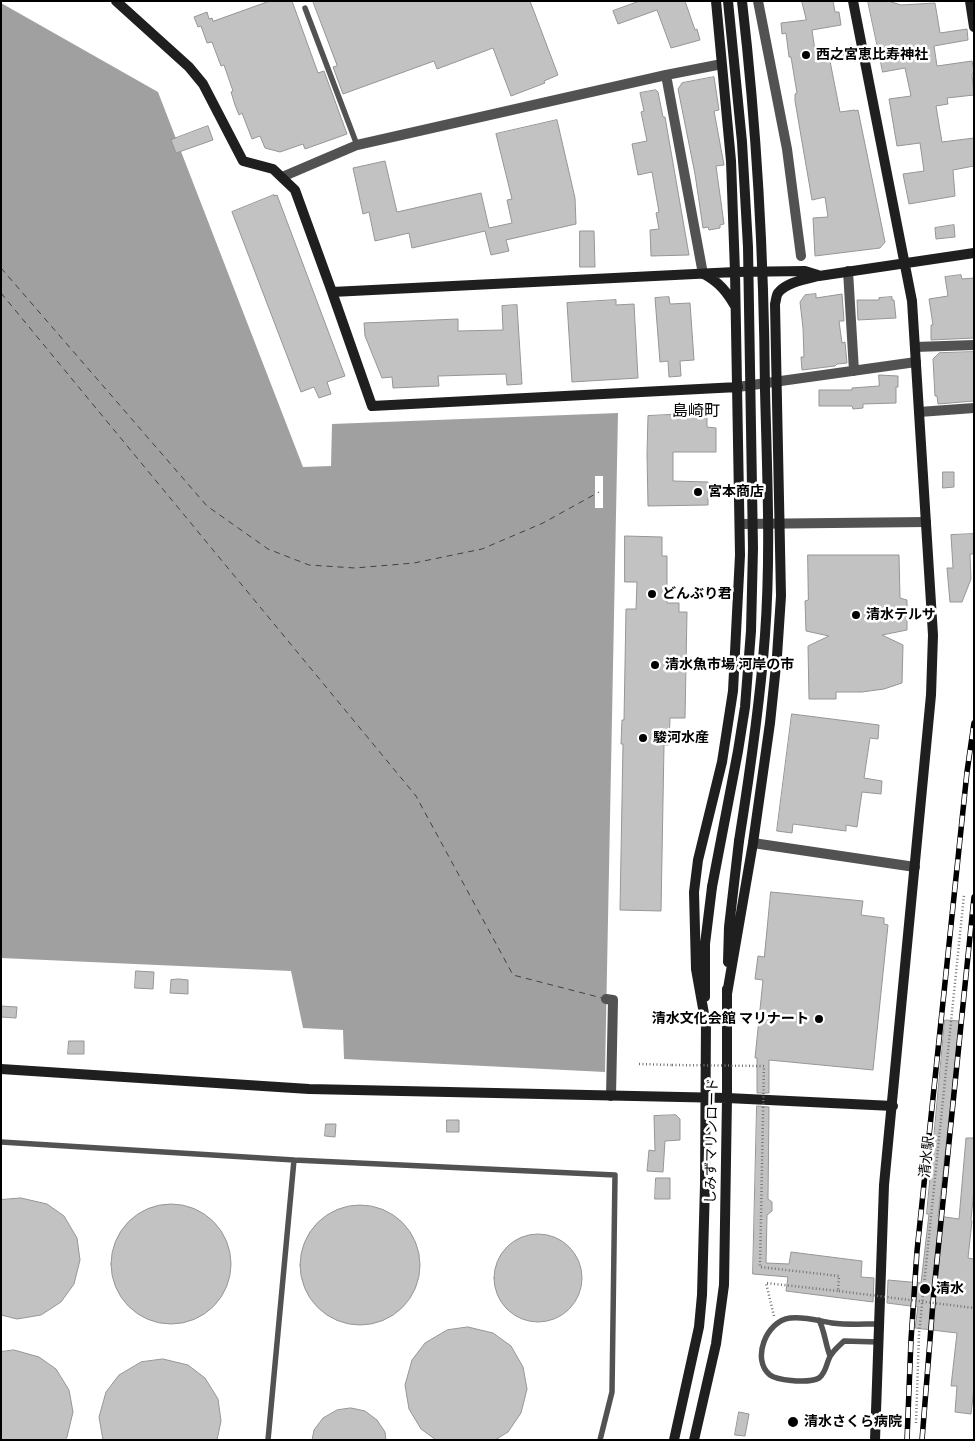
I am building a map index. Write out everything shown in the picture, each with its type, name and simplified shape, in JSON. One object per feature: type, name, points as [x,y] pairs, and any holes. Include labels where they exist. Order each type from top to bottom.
[{"type":"street","points":[[116,1],[189,67],[203,84],[243,161],[273,169],[295,190],[372,406],[738,387],[916,362]]},
{"type":"street","points":[[706,1026],[696,969],[694,892],[698,860],[722,762],[733,691],[739,590],[740,524],[731,161],[729,123],[716,1]]},
{"type":"street","name":"しみずマリンロード","points":[[674,1440],[700,1327],[704,1232],[706,1098],[705,944],[712,887],[745,707],[751,631],[753,548],[748,247],[742,142],[728,1]]},
{"type":"street","name":"しみずマリンロード","points":[[694,1440],[716,1344],[724,1285],[729,927],[760,701],[768,546],[763,276],[759,189],[750,69],[742,1]]},
{"type":"street","points":[[758,1],[787,149],[801,256]]},
{"type":"street","points":[[853,1],[906,262],[912,301],[933,636],[931,695],[884,1185],[875,1440]]},
{"type":"street","points":[[970,1],[974,27]]},
{"type":"street","points":[[282,177],[357,145],[717,65]]},
{"type":"street","points":[[666,75],[703,274],[722,287],[736,309]]},
{"type":"street","points":[[727,994],[753,843],[770,723],[782,596],[775,304],[778,293],[784,288],[819,276],[974,253]]},
{"type":"street","points":[[332,292],[735,272],[805,271],[819,276]]},
{"type":"street","points":[[848,271],[854,371]]},
{"type":"street","points":[[915,347],[974,345]]},
{"type":"street","points":[[919,412],[974,408]]},
{"type":"street","points":[[740,524],[926,522]]},
{"type":"street","points":[[753,843],[915,866]]},
{"type":"street","points":[[606,999],[613,1000],[611,1096]]},
{"type":"street","points":[[1,1069],[309,1089],[728,1098],[893,1106]]},
{"type":"lane","points":[[305,8],[357,145]]},
{"type":"lane","points":[[1,1142],[294,1160],[615,1175],[612,1392],[600,1440]]},
{"type":"lane","points":[[268,1440],[294,1160]]},
{"type":"lane","points":[[878,1324],[841,1324],[791,1318],[776,1324],[764,1340],[762,1359],[769,1374],[777,1378],[812,1381],[818,1379],[824,1373],[830,1356],[844,1341],[878,1342]]},
{"type":"lane","points":[[819,1320],[824,1330],[825,1344],[830,1356]]},
{"type":"path","name":"清水駅","points":[[916,1423],[923,1302],[964,895]]},
{"type":"path","points":[[639,1064],[764,1066],[760,1267],[839,1276],[838,1291]]},
{"type":"path","points":[[776,1324],[766,1283],[974,1308]]},
{"type":"shaded area","points":[[1,3],[158,92],[303,467],[331,466],[332,424],[618,413],[605,1072],[344,1059],[343,1030],[303,1028],[291,971],[1,958]]},
{"type":"pier","points":[[595,476],[603,476],[603,508],[595,508]]},
{"type":"building","points":[[270,1],[292,1],[318,73],[324,71],[347,134],[305,149],[303,144],[280,152],[265,148],[260,136],[252,139],[242,113],[239,115],[235,105],[231,92],[233,91],[224,65],[221,66],[212,42],[207,43],[201,26],[198,27],[194,17],[207,12],[209,19],[212,18],[213,21]]},
{"type":"building","points":[[313,1],[530,1],[558,75],[544,81],[545,83],[511,96],[493,48],[437,69],[434,61],[343,94],[333,67],[337,66]]},
{"type":"building","points":[[640,1],[685,1],[700,40],[671,48],[657,10],[618,24],[613,11]]},
{"type":"building","points":[[802,1],[833,1],[835,12],[839,12],[841,25],[812,30],[815,51],[846,48],[847,58],[830,61],[840,112],[858,110],[885,242],[880,248],[815,256],[813,218],[828,217],[825,197],[812,200],[795,101],[795,94],[797,93],[791,57],[789,57],[786,33],[782,34],[781,23],[806,20]]},
{"type":"building","points":[[868,1],[888,1],[901,5],[935,3],[940,33],[967,29],[968,40],[934,46],[937,66],[972,61],[974,71],[972,75],[974,95],[947,98],[948,104],[936,106],[942,142],[974,138],[974,166],[953,170],[955,196],[909,204],[903,174],[924,171],[920,143],[897,146],[889,99],[911,96],[905,68],[883,72]]},
{"type":"building","points":[[714,77],[719,110],[714,111],[724,165],[716,166],[724,224],[720,225],[720,228],[709,230],[708,227],[703,228],[695,174],[678,89],[682,83]]},
{"type":"building","points":[[656,90],[663,117],[665,117],[689,255],[651,256],[650,230],[659,229],[656,213],[659,212],[652,172],[638,175],[632,144],[647,141],[641,112],[644,111],[640,93]]},
{"type":"building","points":[[557,120],[575,198],[576,224],[506,240],[509,251],[491,255],[485,231],[412,248],[409,233],[375,241],[369,212],[363,214],[353,168],[385,161],[397,212],[481,193],[489,228],[512,223],[507,200],[512,199],[496,134]]},
{"type":"building","points":[[208,126],[213,140],[176,153],[171,140]]},
{"type":"building","points":[[277,195],[345,376],[327,382],[331,394],[319,398],[314,387],[301,392],[232,212]]},
{"type":"building","points":[[954,225],[955,237],[936,239],[935,228]]},
{"type":"building","points":[[580,231],[594,231],[595,267],[580,267]]},
{"type":"building","points":[[961,275],[962,279],[974,278],[974,338],[931,340],[931,325],[933,325],[929,299],[948,296],[945,277]]},
{"type":"building","points":[[816,294],[816,298],[842,294],[844,321],[839,321],[842,343],[845,342],[847,363],[802,370],[801,357],[804,357],[800,302],[805,295]]},
{"type":"building","points":[[669,297],[670,304],[690,303],[694,360],[680,361],[681,376],[669,377],[668,361],[660,362],[655,298]]},
{"type":"building","points":[[892,297],[896,318],[858,320],[857,300],[879,300],[879,298]]},
{"type":"building","points":[[616,300],[616,305],[634,304],[638,378],[572,382],[567,303]]},
{"type":"building","points":[[517,305],[522,384],[507,385],[506,374],[438,376],[439,386],[393,388],[392,377],[382,378],[365,336],[364,323],[458,319],[458,331],[503,330],[502,306]]},
{"type":"building","points":[[974,352],[974,401],[938,404],[937,396],[935,396],[933,359],[939,353]]},
{"type":"building","points":[[879,375],[898,376],[896,403],[863,404],[863,408],[853,409],[852,406],[819,406],[819,390],[852,390],[852,388],[879,386]]},
{"type":"building","points":[[707,413],[707,427],[716,428],[716,452],[673,452],[673,481],[708,482],[708,505],[648,506],[648,416]]},
{"type":"building","points":[[943,472],[954,472],[954,487],[943,488]]},
{"type":"building","points":[[974,534],[974,554],[970,554],[971,579],[962,602],[950,602],[947,568],[953,568],[951,535]]},
{"type":"building","points":[[625,536],[662,537],[662,556],[667,556],[667,603],[679,603],[679,612],[687,612],[685,718],[670,718],[669,745],[664,745],[661,911],[620,910],[623,744],[621,744],[622,720],[624,720],[626,609],[636,609],[637,582],[625,582]]},
{"type":"building","name":"清水テルサ","points":[[808,555],[899,555],[900,598],[907,600],[907,630],[882,635],[903,645],[902,683],[884,689],[862,692],[836,692],[836,699],[809,699],[808,646],[829,636],[806,631],[805,601],[808,600]]},
{"type":"building","points":[[792,714],[879,725],[878,739],[870,738],[864,778],[882,781],[881,794],[862,792],[857,827],[846,825],[846,831],[793,824],[792,833],[777,831]]},
{"type":"building","name":"清水文化会館 マリナート","points":[[771,892],[863,901],[861,915],[884,918],[884,924],[888,925],[873,1070],[769,1060],[769,1093],[757,1093],[757,1058],[755,1058],[763,980],[755,979],[758,956],[764,957]]},
{"type":"building","points":[[136,971],[154,972],[153,989],[135,988]]},
{"type":"building","points":[[171,980],[188,980],[188,994],[170,993]]},
{"type":"building","points":[[1,1006],[17,1007],[16,1018],[1,1017]]},
{"type":"building","points":[[945,1020],[960,1021],[938,1216],[959,1219],[966,1138],[974,1138],[974,1189],[968,1258],[974,1259],[974,1388],[971,1414],[955,1412],[957,1386],[951,1386],[957,1333],[915,1328],[918,1307],[887,1303],[888,1280],[921,1283],[929,1214],[927,1214]]},
{"type":"building","points":[[69,1041],[84,1041],[84,1054],[68,1054]]},
{"type":"building","points":[[757,1106],[769,1107],[768,1199],[772,1202],[772,1211],[767,1215],[766,1263],[789,1264],[791,1252],[862,1261],[861,1277],[874,1278],[873,1302],[786,1291],[788,1277],[753,1274]]},
{"type":"building","points":[[676,1115],[680,1119],[680,1140],[665,1141],[663,1172],[647,1171],[649,1150],[655,1151],[654,1116]]},
{"type":"building","points":[[447,1120],[459,1120],[459,1132],[447,1132]]},
{"type":"building","points":[[326,1124],[336,1124],[335,1137],[325,1136]]},
{"type":"building","points":[[656,1178],[670,1178],[670,1199],[655,1199]]},
{"type":"building","points":[[21,1198],[47,1204],[64,1216],[77,1238],[80,1260],[74,1284],[61,1302],[41,1315],[17,1319],[1,1315],[1,1200]]},
{"type":"building","points":[[171,1204],[183,1205],[194,1209],[204,1214],[213,1222],[221,1231],[226,1241],[230,1252],[230,1276],[226,1287],[221,1297],[213,1306],[204,1314],[194,1319],[183,1323],[171,1324],[159,1323],[148,1319],[138,1314],[129,1306],[121,1297],[116,1287],[112,1276],[111,1264],[112,1252],[116,1241],[121,1231],[129,1222],[138,1214],[148,1209],[159,1205]]},
{"type":"building","points":[[360,1205],[372,1206],[383,1210],[393,1215],[402,1223],[410,1232],[415,1242],[419,1253],[419,1277],[415,1288],[410,1298],[402,1307],[393,1315],[383,1320],[372,1324],[360,1325],[348,1324],[337,1320],[327,1315],[318,1307],[310,1298],[305,1288],[301,1277],[300,1265],[301,1253],[305,1242],[310,1232],[318,1223],[327,1215],[337,1210],[348,1206]]},
{"type":"building","points":[[538,1234],[555,1237],[563,1241],[575,1253],[579,1261],[582,1278],[579,1295],[575,1303],[563,1315],[555,1319],[538,1322],[521,1319],[513,1315],[501,1303],[497,1295],[494,1278],[497,1261],[501,1253],[513,1241],[521,1237]]},
{"type":"building","points":[[468,1327],[493,1333],[511,1346],[523,1367],[527,1389],[521,1413],[508,1432],[495,1440],[436,1440],[421,1429],[409,1409],[405,1385],[412,1360],[425,1343],[447,1330]]},
{"type":"building","points":[[14,1350],[39,1357],[56,1369],[69,1390],[73,1412],[65,1440],[1,1440],[1,1352]]},
{"type":"building","points":[[163,1359],[188,1365],[205,1378],[218,1399],[221,1421],[217,1440],[103,1440],[99,1417],[106,1392],[119,1375],[141,1362]]},
{"type":"building","points":[[351,1408],[365,1411],[377,1420],[385,1432],[386,1440],[312,1440],[314,1430],[323,1418],[337,1410]]},
{"type":"building","points":[[739,1412],[749,1414],[745,1436],[735,1435]]},
{"type":"ferry route","points":[[1,268],[207,506],[268,549],[309,565],[355,568],[414,563],[482,549],[543,523],[599,492]]},
{"type":"ferry route","points":[[1,293],[416,796],[513,975],[602,998]]},
{"type":"railway","points":[[907,1440],[917,1251],[967,772],[974,723]]},
{"type":"railway","points":[[922,1440],[934,1290],[974,897]]},
{"type":"place","name":"西之宮恵比寿神社","points":[[806,55]]},
{"type":"place","name":"宮本商店","points":[[698,492]]},
{"type":"place","name":"どんぶり君","points":[[652,594]]},
{"type":"place","name":"清水テルサ","points":[[856,615]]},
{"type":"place","name":"清水魚市場 河岸の市","points":[[655,665]]},
{"type":"place","name":"駿河水産","points":[[643,738]]},
{"type":"place","name":"清水文化会館 マリナート","points":[[819,1019]]},
{"type":"place","name":"清水","points":[[925,1289]]},
{"type":"place","name":"清水さくら病院","points":[[793,1422]]},
{"type":"district","name":"島崎町","points":[[696,411]]}]
